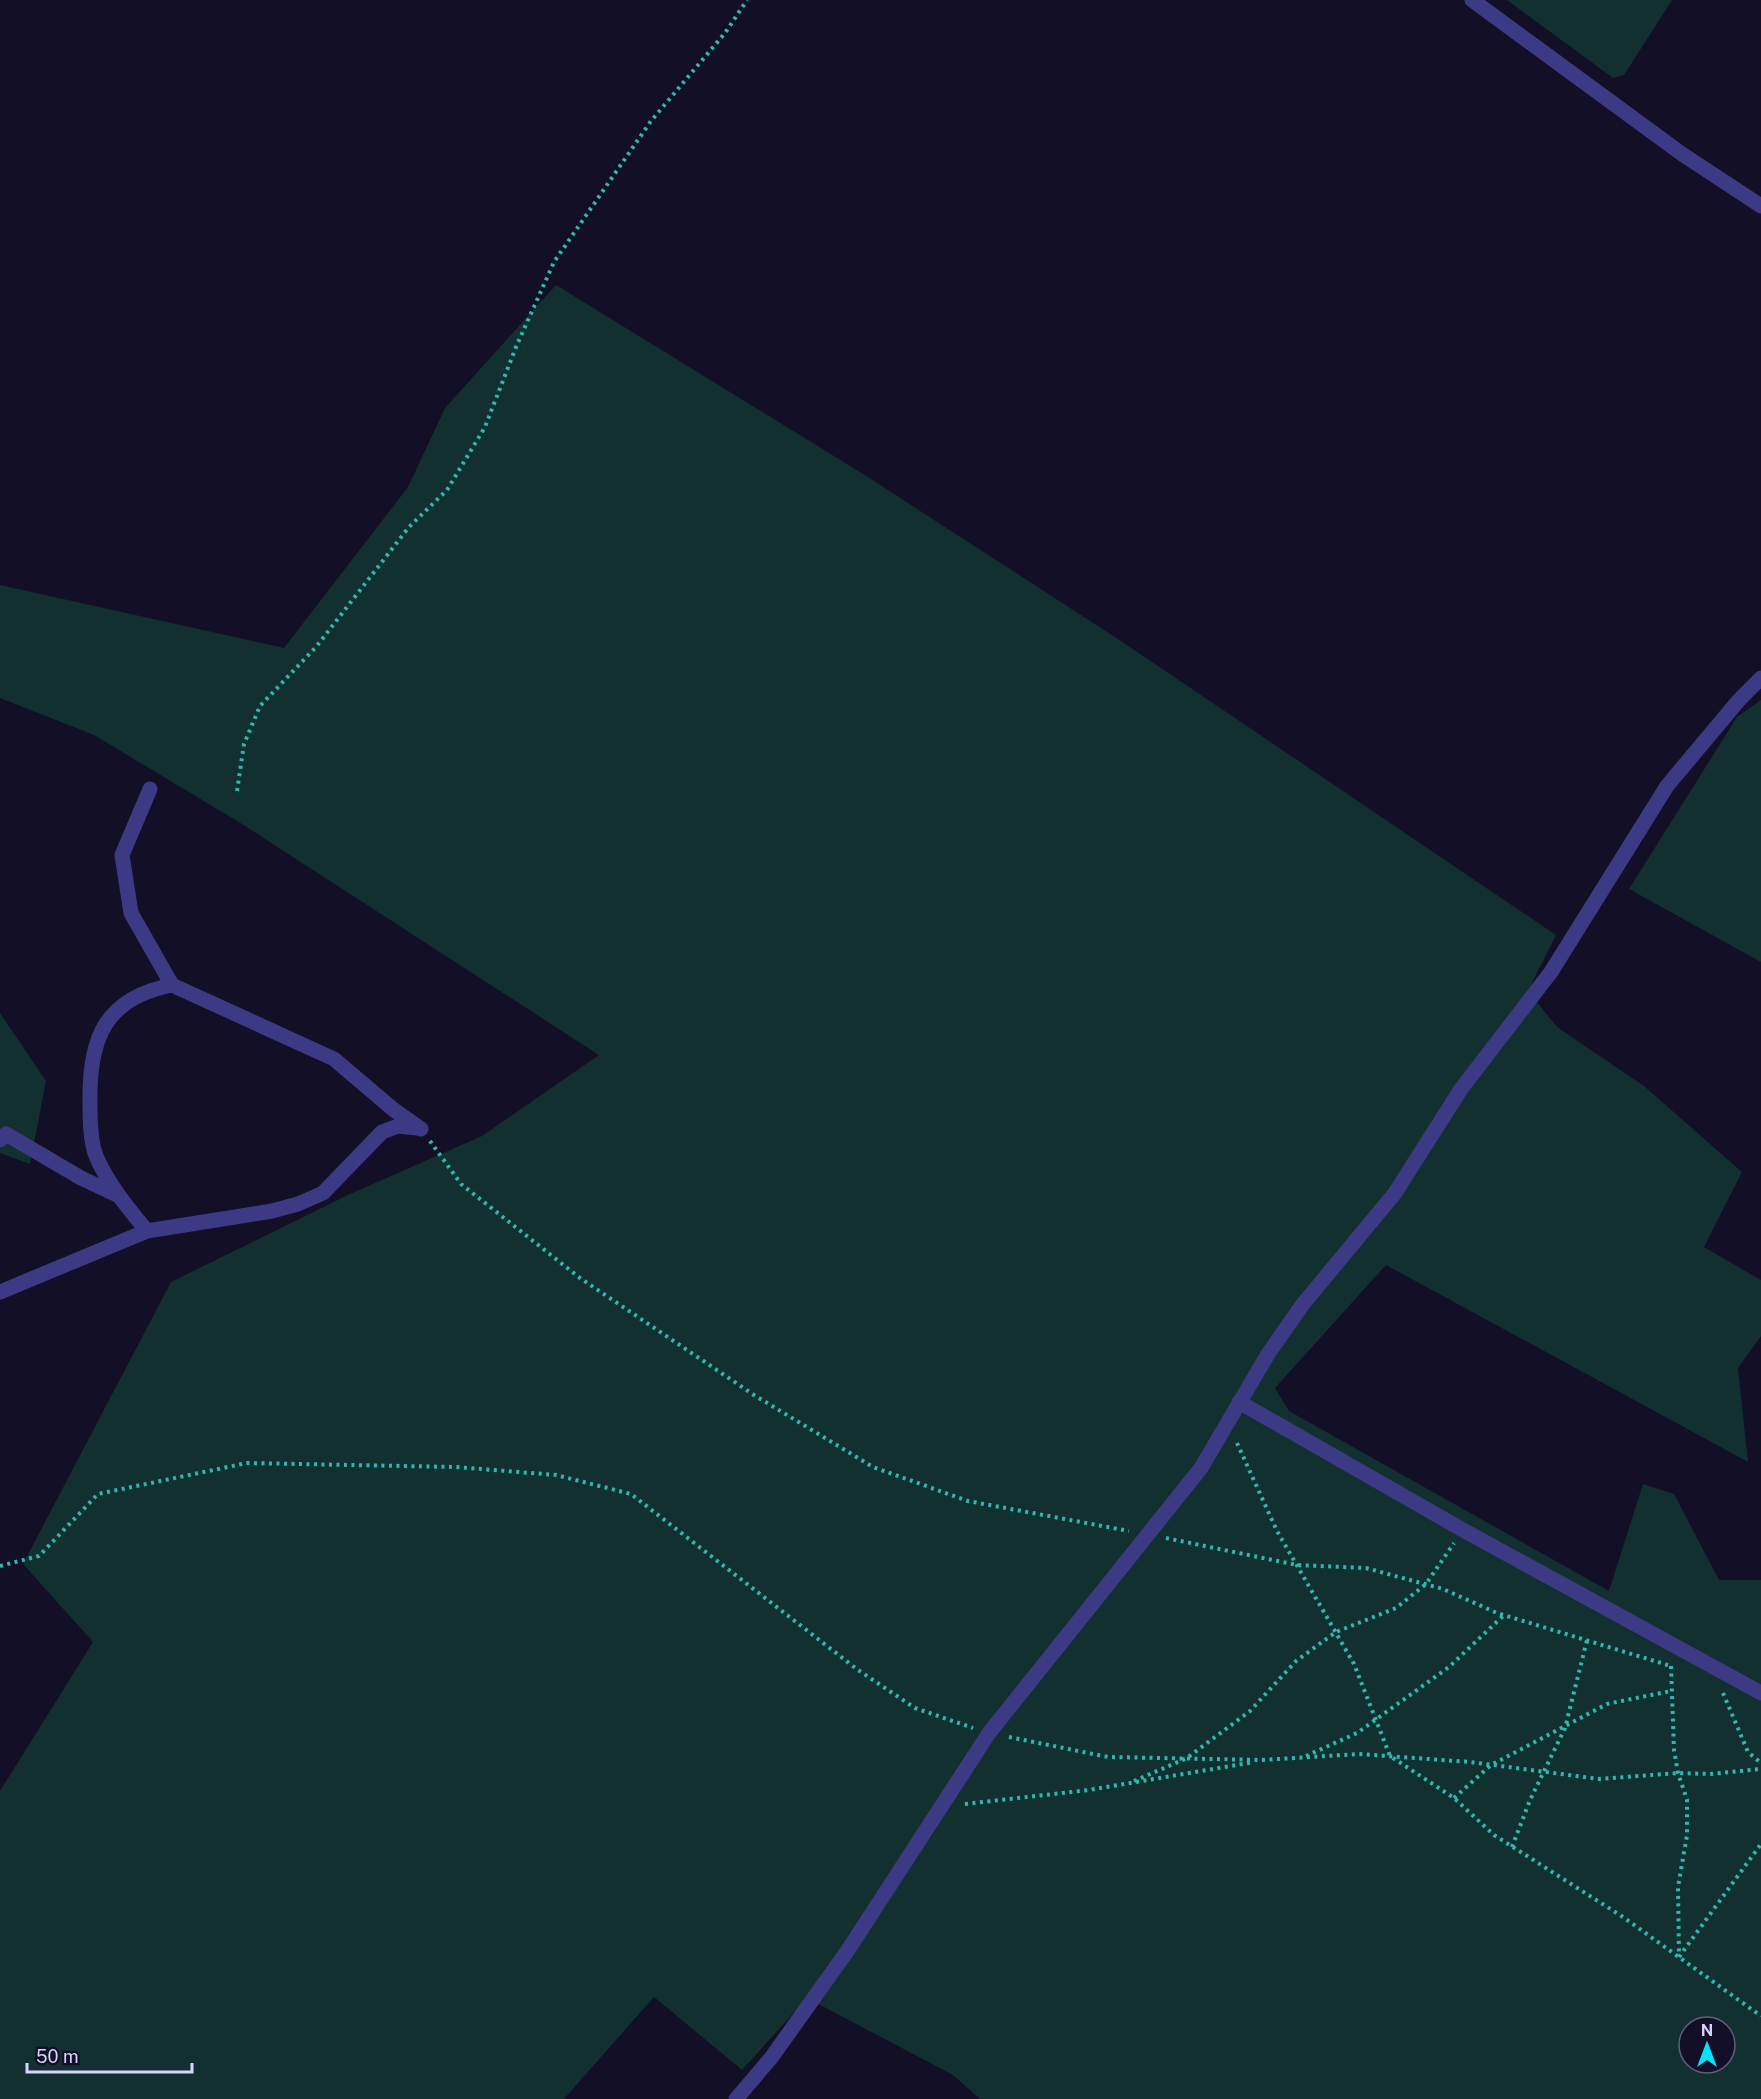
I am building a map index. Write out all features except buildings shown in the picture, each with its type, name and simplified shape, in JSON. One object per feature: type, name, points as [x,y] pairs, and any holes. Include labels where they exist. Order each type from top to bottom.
[{"type":"street","points":[[1472,0],[1683,154],[1761,206]]},
{"type":"street","points":[[735,2099],[771,2058],[848,1950],[989,1733],[1077,1620],[1201,1468],[1268,1354],[1303,1304],[1395,1193],[1461,1089],[1551,972],[1667,786],[1739,700],[1761,678]]},
{"type":"street","points":[[150,789],[122,855],[131,914],[172,985],[228,1013],[334,1059],[394,1110],[421,1129]]},
{"type":"street","points":[[147,1231],[117,1195],[96,1154],[90,1121],[93,1047],[111,1015],[147,990],[172,985]]},
{"type":"street","points":[[0,1292],[147,1231],[272,1211],[298,1204],[323,1193],[382,1132],[398,1126],[421,1129]]},
{"type":"street","points":[[2,1135],[117,1195]]},
{"type":"street","points":[[1239,1402],[1463,1530],[1761,1693]]},
{"type":"path","points":[[237,791],[244,744],[260,706],[316,647],[409,527],[447,490],[485,427],[516,347],[554,262],[651,122],[725,33],[747,0]]},
{"type":"path","points":[[421,1129],[461,1184],[580,1278],[754,1395],[873,1467],[968,1500],[1297,1565],[1366,1568],[1426,1584],[1505,1615],[1681,1669]]},
{"type":"path","points":[[1228,1424],[1277,1531],[1354,1664],[1389,1756],[1454,1798],[1494,1835],[1623,1917],[1761,2016]]},
{"type":"path","points":[[0,1566],[39,1556],[98,1494],[247,1463],[456,1467],[556,1475],[631,1494],[858,1670],[915,1708],[989,1733],[1108,1757],[1263,1760]]},
{"type":"path","points":[[1128,1784],[1187,1758],[1250,1711],[1296,1661],[1336,1632],[1396,1608],[1426,1584],[1463,1530]]},
{"type":"path","points":[[1303,1757],[1358,1733],[1449,1667],[1505,1615]]},
{"type":"path","points":[[1512,1847],[1530,1800],[1565,1728],[1587,1640]]},
{"type":"path","points":[[1671,1666],[1678,1773],[1687,1800],[1687,1835],[1678,1887],[1679,1957]]},
{"type":"path","points":[[1454,1798],[1491,1764],[1565,1728],[1607,1704],[1671,1691]]},
{"type":"path","points":[[1723,1691],[1748,1752],[1761,1763]]},
{"type":"path","points":[[943,1806],[1128,1784],[1263,1760],[1359,1754],[1491,1764],[1599,1779],[1678,1773],[1710,1774],[1761,1769]]},
{"type":"path","points":[[1679,1957],[1761,1844]]},
{"type":"green space","points":[[1507,0],[1672,0],[1624,75],[1613,78]]},
{"type":"green space","points":[[556,285],[860,472],[1118,639],[1556,935],[1528,991],[1557,1027],[1644,1086],[1742,1172],[1704,1247],[1761,1280],[1761,1336],[1738,1368],[1748,1462],[1386,1265],[1275,1388],[1289,1411],[1609,1591],[1643,1484],[1674,1494],[1719,1580],[1761,1580],[1761,2099],[980,2099],[953,2075],[807,1998],[742,2070],[654,1997],[564,2099],[0,2099],[0,1791],[93,1642],[23,1564],[171,1282],[350,1194],[482,1136],[599,1055],[242,824],[94,735],[0,698],[0,585],[284,648],[408,487],[445,408]]},
{"type":"green space","points":[[1761,700],[1761,962],[1629,889],[1737,717]]},
{"type":"green space","points":[[0,1013],[46,1081],[30,1164],[0,1153]]}]
